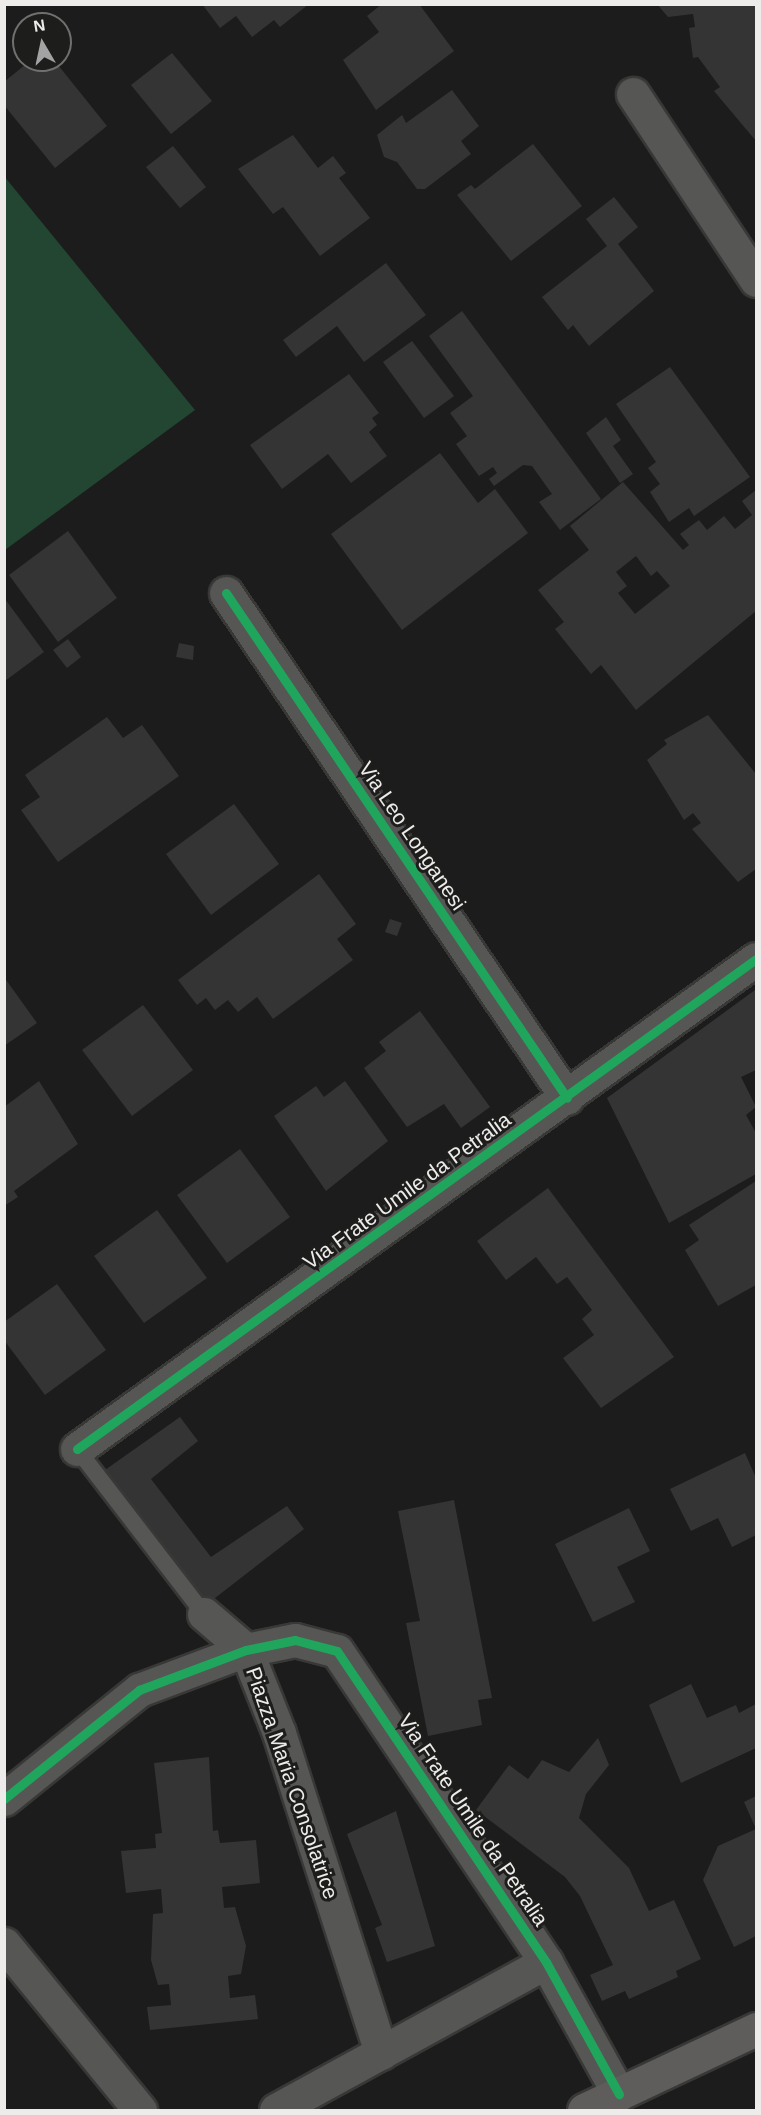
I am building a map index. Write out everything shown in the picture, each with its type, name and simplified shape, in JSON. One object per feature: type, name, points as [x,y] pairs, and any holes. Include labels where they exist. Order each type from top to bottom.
[{"type":"street","points":[[633,94],[754,270]]},
{"type":"street","name":"Via Leo Longanesi","points":[[226,593],[567,1098]]},
{"type":"street","name":"Via Frate Umile da Petralia","points":[[77,1449],[567,1098],[756,959]]},
{"type":"street","name":"Via Frate Umile da Petralia","points":[[204,1614],[246,1650],[295,1640],[337,1651],[546,1962],[619,2094]]},
{"type":"street","name":"Piazza Maria Consolatrice","points":[[4,1799],[139,1689],[246,1650],[279,1733],[381,2053]]},
{"type":"street","points":[[4,1944],[140,2110]]},
{"type":"street","points":[[276,2110],[546,1962]]},
{"type":"street","points":[[584,2110],[756,2029]]},
{"type":"lane","name":"Via Frate Umile da Petralia","points":[[77,1449],[204,1614]]},
{"type":"green space","points":[[4,176],[195,410],[5,550],[4,550]]},
{"type":"building","points":[[202,4],[309,4],[280,27],[274,20],[252,37],[236,16],[220,28]]},
{"type":"building","points":[[382,4],[419,4],[454,51],[376,110],[343,60],[379,32],[367,16]]},
{"type":"building","points":[[657,4],[756,4],[756,141],[714,91],[720,87],[698,57],[693,58],[689,28],[695,27],[693,14],[668,17]]},
{"type":"building","points":[[172,53],[212,101],[171,134],[131,85]]},
{"type":"building","points":[[16,72],[64,72],[107,126],[55,168],[4,105],[4,82]]},
{"type":"building","points":[[452,90],[479,126],[461,141],[471,154],[425,189],[417,189],[397,162],[384,157],[377,135],[402,115],[406,123]]},
{"type":"building","points":[[293,135],[318,168],[333,156],[346,173],[339,178],[370,218],[320,256],[283,207],[273,214],[238,169]]},
{"type":"building","points":[[533,144],[582,206],[511,261],[457,195],[471,185],[475,189]]},
{"type":"building","points":[[173,146],[206,187],[180,208],[146,167]]},
{"type":"building","points":[[614,197],[638,227],[618,244],[654,291],[589,346],[573,325],[568,330],[542,297],[607,246],[586,219]]},
{"type":"building","points":[[386,263],[426,315],[364,362],[337,326],[296,357],[283,340]]},
{"type":"building","points":[[462,311],[601,499],[560,530],[539,502],[552,494],[532,466],[523,465],[494,486],[489,479],[497,473],[493,467],[479,476],[456,444],[467,436],[450,413],[473,396],[429,336]]},
{"type":"building","points":[[412,341],[454,396],[424,418],[383,362]]},
{"type":"building","points":[[670,367],[750,477],[694,516],[689,508],[669,522],[650,492],[660,484],[648,468],[656,462],[616,404]]},
{"type":"building","points":[[349,374],[379,413],[372,418],[377,425],[369,432],[387,456],[351,483],[328,454],[282,489],[250,445]]},
{"type":"building","points":[[606,417],[621,440],[613,446],[633,474],[620,483],[586,433]]},
{"type":"building","points":[[440,453],[478,503],[495,489],[528,533],[402,630],[331,534]]},
{"type":"building","points":[[623,482],[683,550],[689,545],[680,534],[699,520],[707,530],[724,516],[735,529],[752,515],[742,501],[756,490],[756,611],[636,710],[601,665],[591,674],[555,629],[564,622],[538,590],[589,550],[570,526]],"holes":[[[636,556],[651,576],[657,571],[670,586],[635,614],[618,593],[627,586],[616,572]]]},
{"type":"building","points":[[68,531],[117,598],[58,642],[9,575]]},
{"type":"building","points":[[5,599],[44,652],[5,681]]},
{"type":"building","points":[[68,639],[81,657],[67,668],[53,650]]},
{"type":"building","points":[[179,643],[194,646],[193,660],[176,657]]},
{"type":"building","points":[[708,715],[756,774],[756,869],[738,882],[692,829],[701,823],[693,813],[684,820],[647,760],[667,744],[664,740]]},
{"type":"building","points":[[107,717],[123,738],[142,725],[179,776],[58,862],[21,810],[40,797],[25,775]]},
{"type":"building","points":[[234,804],[279,864],[211,915],[166,854]]},
{"type":"building","points":[[319,874],[356,924],[337,939],[353,960],[273,1019],[257,997],[238,1012],[228,1000],[215,1010],[206,998],[197,1005],[178,980]]},
{"type":"building","points":[[390,919],[402,923],[397,936],[385,932]]},
{"type":"building","points":[[4,977],[37,1023],[4,1046]]},
{"type":"building","points":[[755,990],[756,1070],[741,1077],[756,1107],[746,1115],[756,1133],[756,1174],[669,1223],[607,1098]]},
{"type":"building","points":[[143,1005],[193,1070],[132,1116],[82,1050]]},
{"type":"building","points":[[420,1011],[490,1107],[461,1128],[444,1104],[407,1127],[364,1068],[386,1051],[379,1042]]},
{"type":"building","points":[[39,1081],[78,1144],[14,1191],[18,1197],[4,1206],[4,1107]]},
{"type":"building","points":[[345,1081],[388,1141],[326,1191],[274,1116],[316,1086],[324,1097]]},
{"type":"building","points":[[240,1149],[290,1217],[227,1263],[177,1195]]},
{"type":"building","points":[[756,1181],[756,1285],[718,1306],[685,1250],[699,1240],[689,1225]]},
{"type":"building","points":[[548,1188],[674,1357],[601,1408],[563,1358],[594,1335],[582,1319],[592,1310],[567,1277],[557,1284],[536,1257],[506,1280],[477,1241]]},
{"type":"building","points":[[157,1210],[207,1278],[144,1323],[94,1256]]},
{"type":"building","points":[[57,1284],[106,1350],[45,1395],[4,1340],[4,1322]]},
{"type":"building","points":[[180,1417],[198,1441],[151,1479],[211,1557],[287,1506],[304,1529],[206,1605],[105,1470]]},
{"type":"building","points":[[745,1453],[756,1478],[756,1535],[732,1547],[718,1518],[691,1531],[670,1489]]},
{"type":"building","points":[[454,1500],[492,1698],[478,1700],[482,1725],[428,1736],[406,1623],[420,1621],[398,1511]]},
{"type":"building","points":[[629,1508],[650,1551],[617,1567],[635,1602],[593,1622],[555,1544]]},
{"type":"building","points":[[691,1684],[707,1718],[736,1705],[739,1713],[756,1704],[756,1748],[681,1783],[649,1705]]},
{"type":"building","points":[[598,1738],[609,1765],[586,1794],[579,1818],[629,1868],[649,1911],[674,1900],[701,1959],[676,1971],[678,1977],[629,1999],[625,1991],[602,2001],[590,1975],[613,1965],[580,1896],[565,1877],[476,1810],[509,1765],[528,1779],[542,1760],[569,1772]]},
{"type":"building","points":[[209,1757],[213,1831],[218,1830],[220,1843],[256,1840],[260,1883],[222,1887],[224,1908],[235,1907],[246,1946],[241,1974],[228,1976],[230,1998],[255,1995],[258,2019],[150,2030],[147,2007],[171,2005],[169,1984],[158,1985],[151,1960],[153,1914],[163,1913],[161,1889],[126,1893],[121,1851],[156,1848],[155,1834],[162,1833],[154,1763]]},
{"type":"building","points":[[756,1796],[756,1829],[744,1802]]},
{"type":"building","points":[[396,1811],[435,1946],[387,1962],[375,1928],[382,1925],[347,1834]]},
{"type":"building","points":[[756,1829],[756,1936],[734,1947],[703,1880],[718,1846]]},
{"type":"cycle path","points":[[226,593],[567,1098]]},
{"type":"cycle path","points":[[77,1449],[756,959]]},
{"type":"cycle path","points":[[4,1799],[139,1690],[246,1650],[295,1640],[337,1651],[546,1962],[619,2094]]}]
